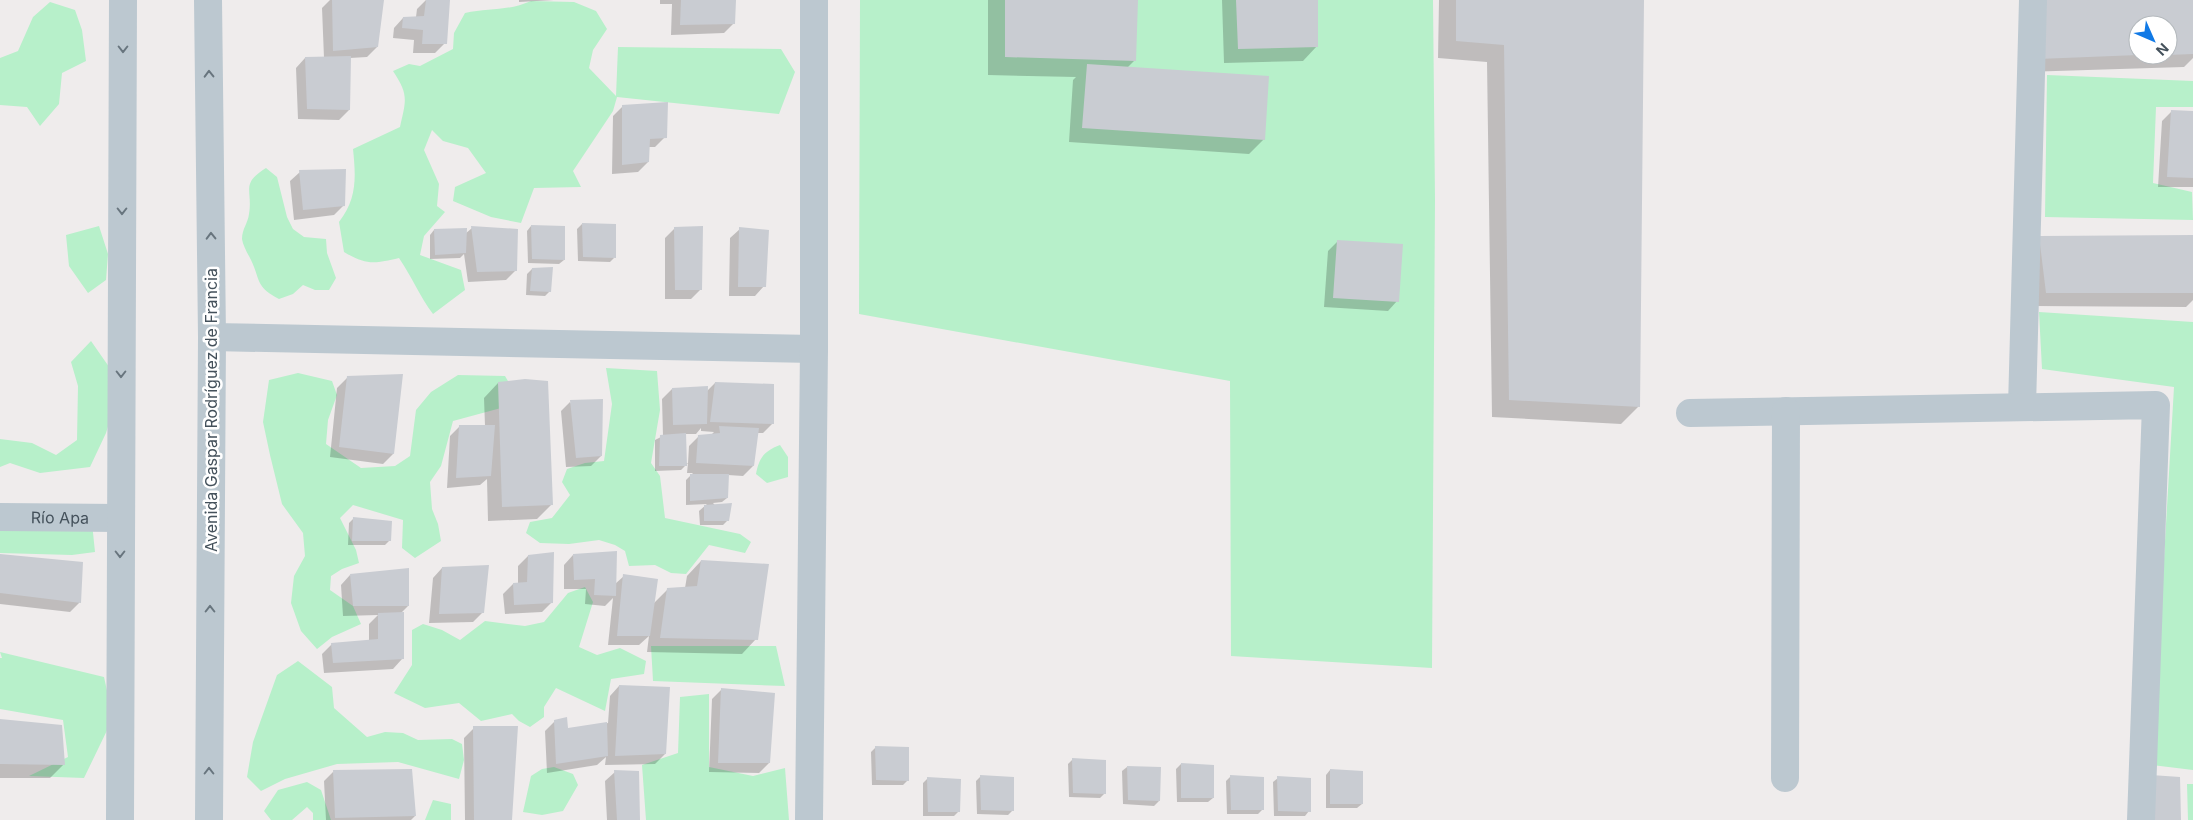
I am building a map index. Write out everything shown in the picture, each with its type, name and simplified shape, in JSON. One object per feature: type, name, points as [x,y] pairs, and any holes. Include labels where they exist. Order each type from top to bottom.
[{"type":"street","points":[[120,820],[123,0]]},
{"type":"street","name":"Avenida Gaspar Rodríguez de Francia","points":[[208,0],[212,336],[209,820]]},
{"type":"street","points":[[809,820],[814,349],[814,0]]},
{"type":"street","points":[[2022,407],[2033,0]]},
{"type":"street","points":[[212,336],[814,349]]},
{"type":"street","points":[[1690,413],[2156,405],[2141,820]]},
{"type":"street","points":[[1785,778],[1786,411]]},
{"type":"street","name":"Río Apa","points":[[0,517],[120,518]]},
{"type":"green space","points":[[860,0],[1433,0],[1435,200],[1432,668],[1231,656],[1230,381],[859,314]]},
{"type":"green space","points":[[531,1],[574,2],[596,11],[607,29],[593,50],[589,68],[616,96],[618,47],[781,49],[795,72],[779,114],[617,97],[613,111],[573,171],[581,187],[534,188],[521,223],[491,217],[453,201],[455,187],[486,173],[468,148],[443,141],[432,130],[424,150],[439,184],[437,206],[445,212],[424,236],[420,255],[461,270],[465,290],[433,314],[399,258],[370,262],[358,259],[344,252],[339,222],[349,205],[354,188],[353,149],[400,127],[405,98],[402,86],[393,71],[409,64],[420,66],[453,49],[454,33],[465,13],[507,8]]},
{"type":"green space","points":[[50,2],[75,10],[82,30],[86,61],[62,73],[59,104],[40,126],[27,107],[0,105],[0,58],[18,51],[33,17]]},
{"type":"green space","points":[[2047,75],[2193,81],[2193,107],[2156,107],[2153,183],[2192,192],[2193,220],[2045,217]]},
{"type":"green space","points":[[266,168],[277,177],[287,217],[293,229],[304,237],[326,239],[327,253],[336,278],[329,290],[315,290],[303,285],[293,294],[279,299],[260,283],[242,239],[249,214],[250,183]]},
{"type":"green space","points":[[99,226],[108,254],[106,280],[88,293],[69,266],[66,235]]},
{"type":"green space","points":[[2039,312],[2193,322],[2193,770],[2152,765],[2174,387],[2042,369]]},
{"type":"green space","points":[[91,341],[121,384],[106,433],[90,467],[40,473],[10,463],[0,467],[0,439],[32,443],[56,455],[77,440],[78,386],[71,362]]},
{"type":"green space","points":[[606,368],[657,371],[660,410],[651,463],[660,476],[665,518],[740,534],[751,542],[745,553],[709,545],[686,574],[671,573],[655,565],[629,566],[625,551],[615,545],[599,540],[569,544],[540,543],[526,533],[530,522],[552,518],[570,495],[562,482],[567,469],[585,463],[604,461],[612,404]]},
{"type":"green space","points":[[298,373],[332,381],[337,395],[328,420],[326,444],[361,468],[395,466],[410,456],[416,410],[431,392],[458,375],[505,376],[512,388],[501,408],[453,421],[441,466],[430,482],[432,509],[438,524],[441,541],[415,558],[402,548],[403,520],[353,505],[340,518],[356,550],[359,563],[342,569],[331,576],[330,590],[353,606],[361,624],[332,637],[317,649],[301,631],[291,603],[294,576],[305,556],[303,533],[282,504],[263,422],[269,380]]},
{"type":"green space","points":[[780,445],[788,457],[788,477],[767,483],[756,474],[759,464],[766,453]]},
{"type":"green space","points":[[0,518],[92,523],[95,552],[72,555],[0,553]]},
{"type":"green space","points":[[585,587],[593,602],[579,647],[597,655],[620,648],[646,661],[644,674],[611,679],[605,711],[556,688],[544,707],[544,717],[530,727],[519,721],[512,714],[481,721],[459,703],[425,708],[394,693],[412,665],[412,630],[423,624],[442,630],[460,640],[485,621],[525,626],[544,622],[568,593]]},
{"type":"green space","points":[[651,646],[776,646],[785,686],[653,681]]},
{"type":"green space","points":[[0,652],[104,677],[113,718],[84,778],[29,776],[68,757],[63,720],[0,709],[0,658],[2,658]]},
{"type":"green space","points":[[298,661],[332,687],[334,708],[367,737],[385,732],[403,733],[418,740],[452,739],[462,744],[464,760],[459,779],[398,762],[337,764],[285,779],[261,791],[247,777],[253,742],[277,675]]},
{"type":"green space","points":[[709,694],[709,767],[753,776],[785,768],[789,820],[646,820],[642,765],[678,753],[680,697]]},
{"type":"green space","points":[[554,767],[573,774],[578,785],[563,811],[542,815],[523,812],[531,776],[542,769]]},
{"type":"green space","points":[[307,782],[321,790],[331,820],[313,820],[313,813],[307,807],[292,820],[271,820],[264,811],[278,790]]},
{"type":"green space","points":[[2187,784],[2193,784],[2193,820],[2188,820]]},
{"type":"green space","points":[[433,800],[451,804],[451,820],[425,820]]},
{"type":"building","points":[[332,0],[384,0],[378,47],[333,51]]},
{"type":"building","points":[[426,0],[450,0],[447,44],[422,44],[423,30],[402,28],[403,17],[424,16]]},
{"type":"building","points":[[681,0],[736,0],[735,24],[680,25]]},
{"type":"building","points":[[1005,0],[1138,0],[1136,61],[1005,57]]},
{"type":"building","points":[[1236,0],[1318,0],[1318,47],[1238,49]]},
{"type":"building","points":[[1456,0],[1644,0],[1640,407],[1509,400],[1504,45],[1456,41]]},
{"type":"building","points":[[2041,0],[2193,0],[2193,54],[2178,55],[2178,15],[2128,15],[2128,55],[2038,59]]},
{"type":"building","points":[[351,56],[350,110],[307,109],[305,57]]},
{"type":"building","points":[[1087,64],[1269,76],[1265,140],[1082,128]]},
{"type":"building","points":[[668,102],[667,138],[650,139],[649,162],[622,165],[622,105]]},
{"type":"building","points":[[2171,110],[2193,111],[2193,178],[2167,177]]},
{"type":"building","points":[[346,169],[345,206],[303,210],[299,170]]},
{"type":"building","points":[[582,223],[616,224],[616,258],[583,257]]},
{"type":"building","points":[[531,225],[565,226],[565,260],[532,259]]},
{"type":"building","points":[[471,226],[518,229],[517,271],[477,272]]},
{"type":"building","points":[[703,226],[702,290],[675,290],[674,227]]},
{"type":"building","points":[[739,227],[769,230],[766,287],[738,287]]},
{"type":"building","points":[[467,228],[466,253],[435,255],[434,229]]},
{"type":"building","points":[[2193,235],[2193,293],[2046,293],[2039,236]]},
{"type":"building","points":[[1337,240],[1403,244],[1399,302],[1333,298]]},
{"type":"building","points":[[553,267],[551,292],[530,291],[532,268]]},
{"type":"building","points":[[403,374],[394,454],[339,447],[347,376]]},
{"type":"building","points":[[525,379],[548,381],[553,505],[502,507],[498,382]]},
{"type":"building","points":[[715,382],[774,384],[774,424],[710,422]]},
{"type":"building","points":[[708,386],[707,424],[673,425],[672,388]]},
{"type":"building","points":[[603,399],[602,456],[576,458],[570,400]]},
{"type":"building","points":[[459,425],[495,425],[491,476],[456,478]]},
{"type":"building","points":[[719,426],[759,428],[754,466],[696,463],[698,435],[720,433]]},
{"type":"building","points":[[686,433],[687,466],[659,466],[660,435]]},
{"type":"building","points":[[690,474],[729,474],[728,498],[690,501]]},
{"type":"building","points":[[732,503],[729,521],[704,521],[704,505]]},
{"type":"building","points":[[353,517],[392,521],[391,541],[352,541]]},
{"type":"building","points":[[617,551],[616,596],[594,595],[595,579],[574,580],[573,554]]},
{"type":"building","points":[[554,552],[553,603],[514,605],[513,583],[527,582],[528,555]]},
{"type":"building","points":[[0,554],[83,562],[81,603],[0,593]]},
{"type":"building","points":[[701,560],[769,564],[758,640],[660,638],[667,588],[697,586]]},
{"type":"building","points":[[489,565],[484,613],[439,614],[442,567]]},
{"type":"building","points":[[409,568],[409,606],[353,606],[350,574]]},
{"type":"building","points":[[623,574],[658,579],[650,636],[617,636]]},
{"type":"building","points":[[404,612],[404,659],[333,663],[331,643],[378,639],[378,613]]},
{"type":"building","points":[[619,685],[670,687],[666,754],[615,756]]},
{"type":"building","points":[[721,688],[775,693],[770,763],[718,763]]},
{"type":"building","points":[[567,717],[568,728],[607,722],[608,756],[556,764],[554,720]]},
{"type":"building","points":[[0,719],[62,725],[65,765],[0,764]]},
{"type":"building","points":[[473,726],[518,726],[512,820],[474,820]]},
{"type":"building","points":[[875,746],[909,747],[909,781],[876,780]]},
{"type":"building","points":[[1072,758],[1106,760],[1106,794],[1073,793]]},
{"type":"building","points":[[1181,763],[1214,765],[1214,798],[1181,798]]},
{"type":"building","points":[[1127,766],[1161,767],[1160,801],[1128,800]]},
{"type":"building","points":[[412,769],[416,816],[335,818],[333,770]]},
{"type":"building","points":[[1330,769],[1363,771],[1363,804],[1330,804]]},
{"type":"building","points":[[614,770],[639,771],[640,820],[617,820]]},
{"type":"building","points":[[980,775],[1014,777],[1014,811],[981,810]]},
{"type":"building","points":[[1230,775],[1264,777],[1264,810],[1231,810]]},
{"type":"building","points":[[2151,775],[2180,777],[2181,820],[2149,820]]},
{"type":"building","points":[[1277,776],[1311,778],[1311,812],[1278,811]]},
{"type":"building","points":[[927,777],[961,779],[960,812],[928,812]]}]
